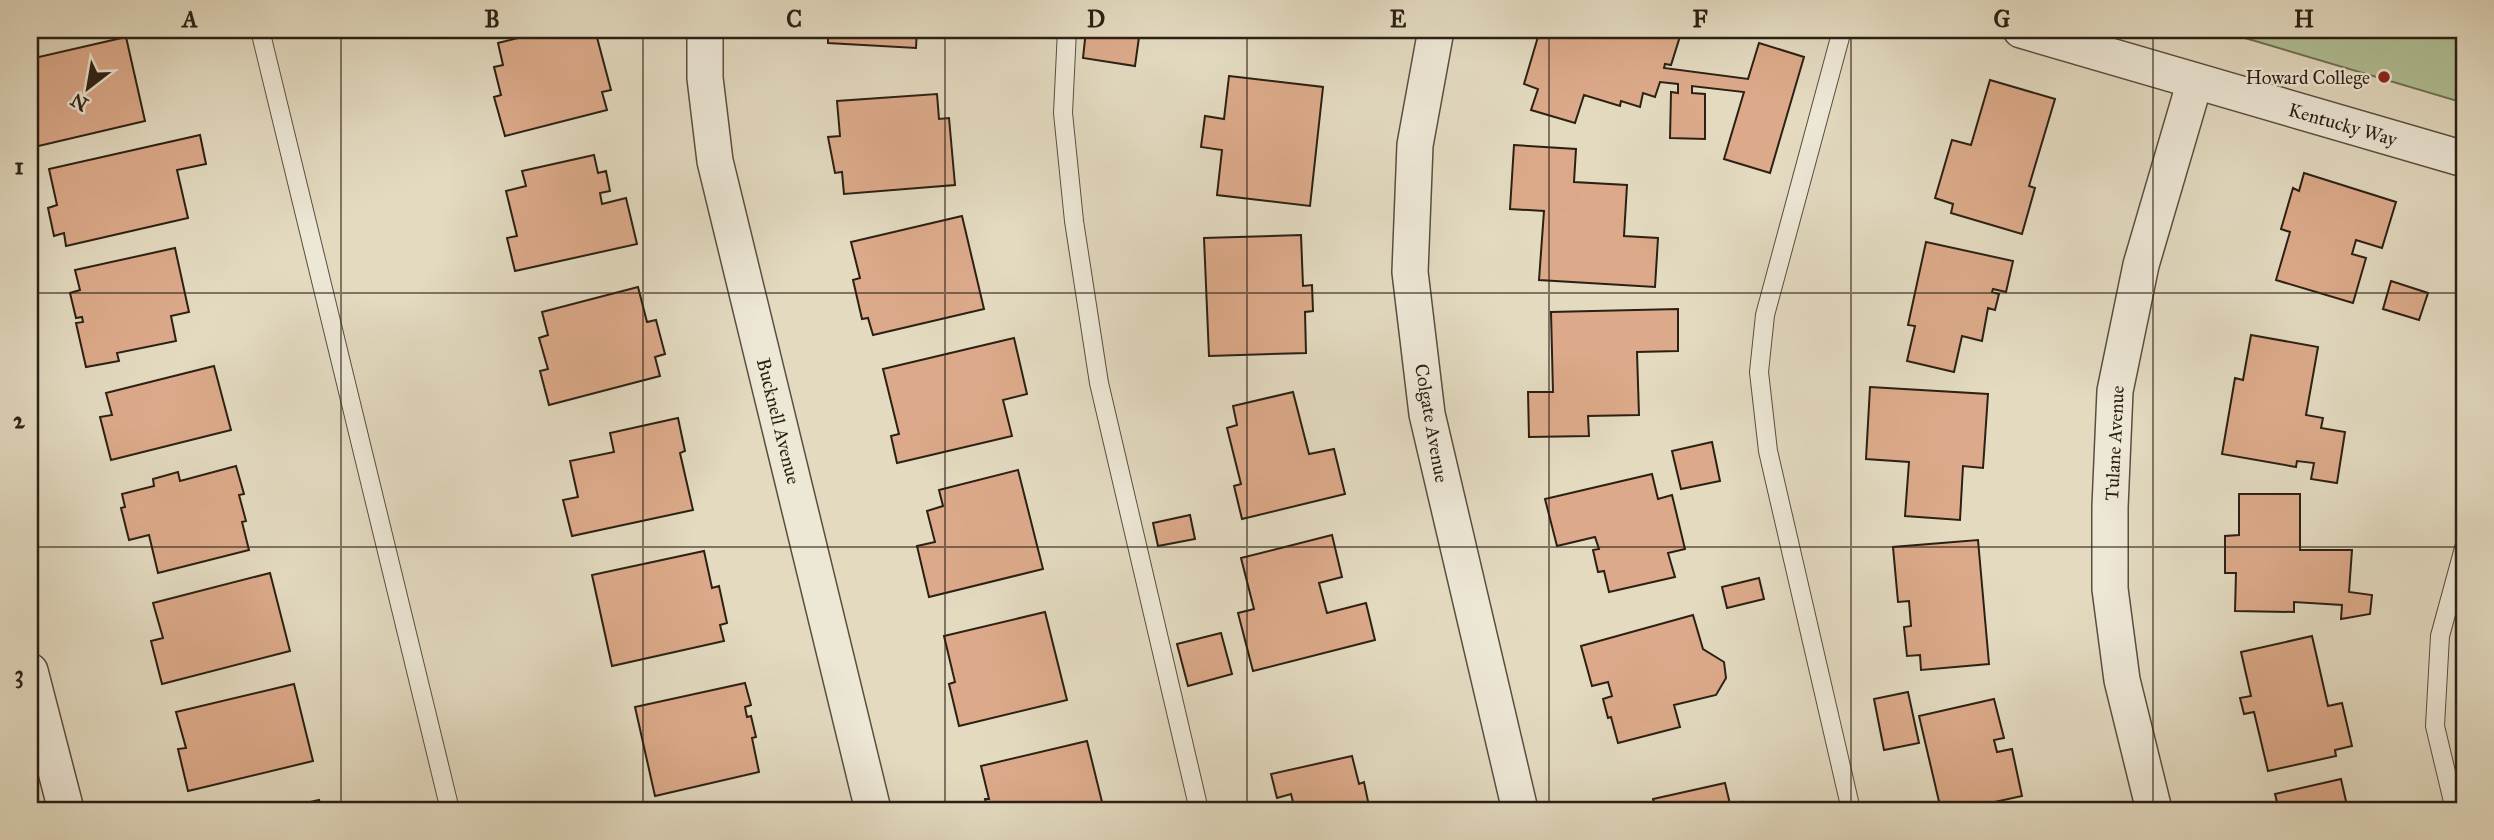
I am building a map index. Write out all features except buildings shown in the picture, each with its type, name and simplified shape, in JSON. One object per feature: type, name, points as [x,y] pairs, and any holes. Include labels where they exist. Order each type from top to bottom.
[{"type":"street","name":"Bucknell Avenue","points":[[705,30],[705,78],[715,161],[873,810]]},
{"type":"street","name":"Colgate Avenue","points":[[1436,30],[1415,145],[1410,272],[1426,414],[1520,810]]},
{"type":"street","name":"Kentucky Way","points":[[2021,30],[2464,159]]},
{"type":"street","name":"Tulane Avenue","points":[[2154,810],[2122,680],[2110,589],[2115,391],[2141,265],[2195,81]]},
{"type":"street","points":[[30,671],[66,810]]},
{"type":"lane","points":[[260,30],[450,810]]},
{"type":"lane","points":[[1067,30],[1064,126],[1074,221],[1099,383],[1199,810]]},
{"type":"lane","points":[[1842,30],[1765,315],[1759,372],[1768,451],[1850,810]]},
{"type":"lane","points":[[2455,810],[2435,726],[2440,636],[2464,548]]},
{"type":"green space","points":[[2218,30],[2464,30],[2464,103]]},
{"type":"place","name":"Howard College","points":[[2384,77]]}]
